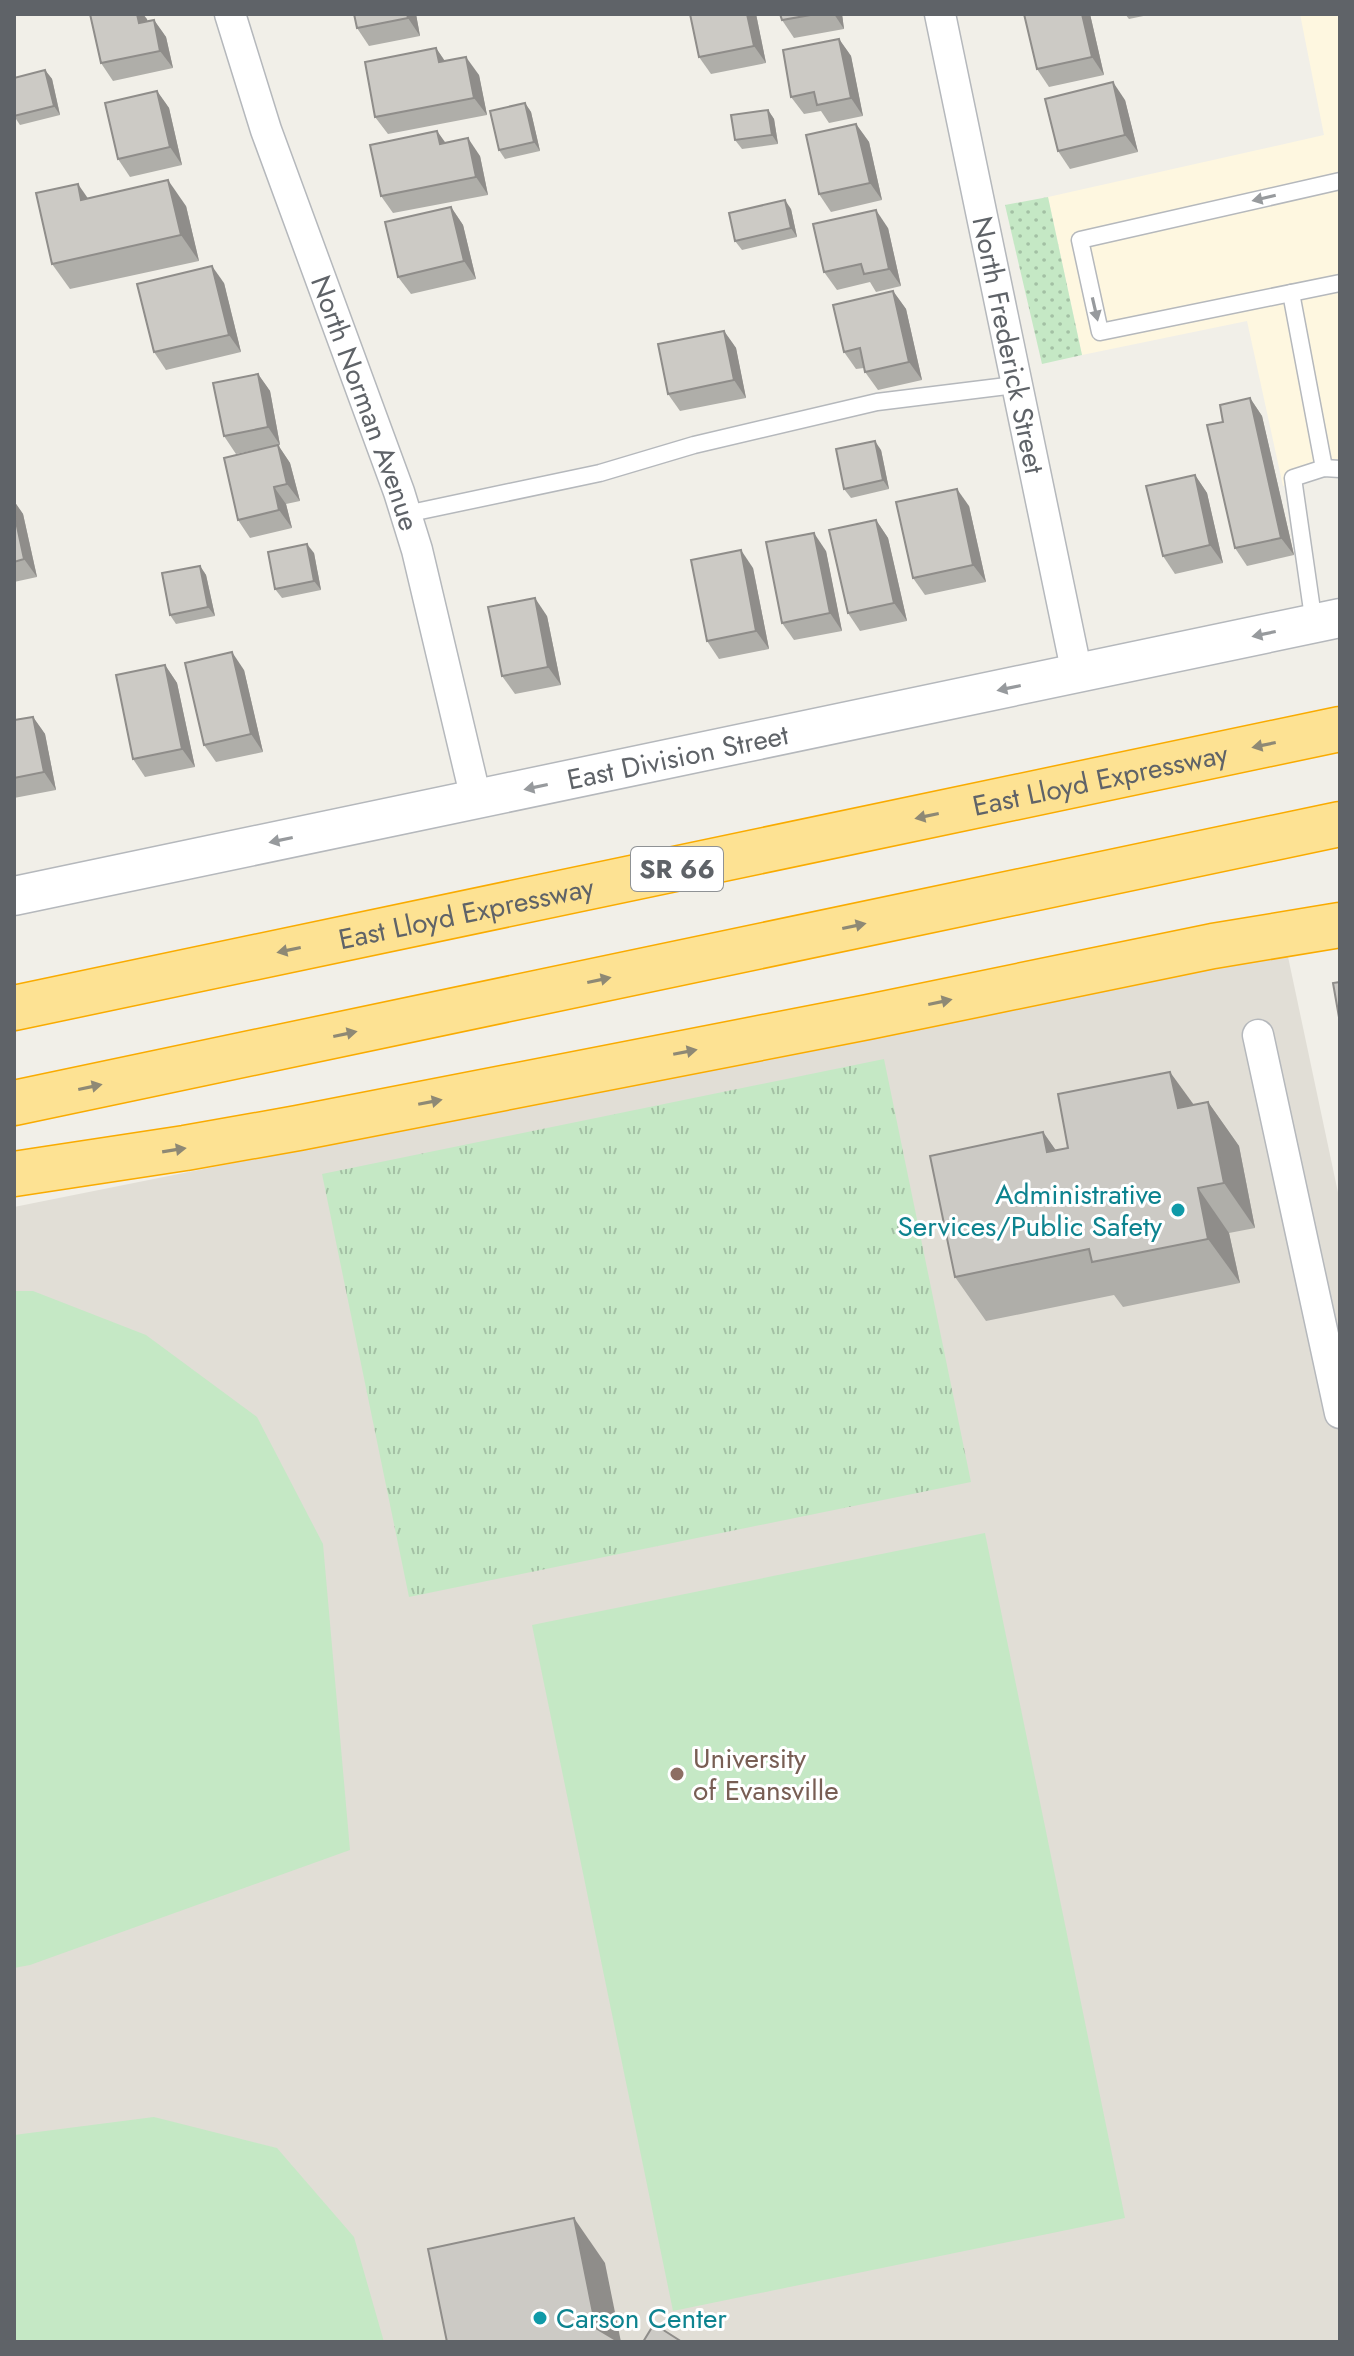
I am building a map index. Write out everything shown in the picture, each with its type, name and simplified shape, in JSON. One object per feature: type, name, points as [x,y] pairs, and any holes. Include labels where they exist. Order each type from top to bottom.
[{"type":"highway","name":"East Lloyd Expressway","points":[[14,1008],[1340,729]]},
{"type":"highway","points":[[14,1103],[1340,824]]},
{"type":"highway","points":[[14,1174],[298,1128],[1213,946],[1340,925]]},
{"type":"street","name":"North Norman Avenue","points":[[230,14],[266,130],[406,514],[476,799]]},
{"type":"street","name":"North Frederick Street","points":[[940,14],[1077,674]]},
{"type":"street","name":"East Division Street","points":[[14,896],[1327,621]]},
{"type":"street","points":[[1258,1035],[1340,1413]]},
{"type":"lane","points":[[1340,181],[1080,240],[1100,332],[1340,283]]},
{"type":"lane","points":[[1291,293],[1332,468],[1293,478],[1327,621]]},
{"type":"lane","points":[[406,514],[600,473],[694,445],[877,402],[1015,385]]},
{"type":"shaded area","points":[[1300,14],[1340,14],[1340,473],[1283,486],[1247,321],[1082,355],[1048,197],[1324,135]]},
{"type":"shaded area","name":"University of Evansville","points":[[1287,952],[1340,1202],[1340,2342],[14,2342],[14,1207]]},
{"type":"green space","points":[[1048,197],[1082,355],[1042,364],[1005,205]]},
{"type":"green space","points":[[884,1059],[971,1482],[409,1597],[322,1174]]},
{"type":"green space","points":[[14,1291],[33,1291],[146,1335],[257,1417],[323,1544],[350,1850],[30,1965],[14,1968]]},
{"type":"green space","points":[[985,1533],[1125,2218],[673,2311],[532,1625]]},
{"type":"green space","points":[[154,2117],[277,2148],[354,2237],[384,2342],[14,2342],[14,2135]]},
{"type":"building","points":[[90,14],[137,14],[139,23],[154,20],[160,51],[101,63]]},
{"type":"building","points":[[354,14],[407,14],[408,18],[357,28]]},
{"type":"building","points":[[690,14],[747,14],[754,46],[699,57]]},
{"type":"building","points":[[780,14],[816,14],[782,20]]},
{"type":"building","points":[[1024,14],[1082,14],[1092,57],[1037,69]]},
{"type":"building","points":[[839,39],[851,98],[817,105],[814,92],[791,97],[783,50]]},
{"type":"building","points":[[436,48],[439,62],[466,57],[474,98],[375,117],[365,62]]},
{"type":"building","points":[[45,70],[54,106],[14,116],[14,78]]},
{"type":"building","points":[[1113,82],[1125,135],[1058,151],[1045,99]]},
{"type":"building","points":[[157,91],[170,147],[118,159],[105,103]]},
{"type":"building","points":[[525,103],[534,142],[499,150],[490,111]]},
{"type":"building","points":[[768,110],[772,135],[735,140],[731,115]]},
{"type":"building","points":[[856,124],[870,183],[819,194],[806,135]]},
{"type":"building","points":[[437,131],[440,144],[468,138],[476,177],[381,196],[370,145]]},
{"type":"building","points":[[168,180],[181,235],[52,264],[36,193],[78,184],[81,200]]},
{"type":"building","points":[[785,200],[791,228],[735,241],[729,213]]},
{"type":"building","points":[[451,207],[464,261],[398,277],[385,222]]},
{"type":"building","points":[[876,210],[889,269],[864,274],[861,264],[824,272],[813,224]]},
{"type":"building","points":[[212,266],[229,335],[154,352],[137,284]]},
{"type":"building","points":[[893,291],[909,362],[865,372],[860,348],[844,352],[833,305]]},
{"type":"building","points":[[724,331],[734,380],[668,394],[658,344]]},
{"type":"building","points":[[258,374],[268,427],[224,436],[213,383]]},
{"type":"building","points":[[1250,398],[1281,538],[1235,548],[1207,425],[1223,422],[1220,405]]},
{"type":"building","points":[[875,441],[883,480],[844,489],[836,449]]},
{"type":"building","points":[[278,445],[287,484],[274,487],[279,510],[238,520],[224,458]]},
{"type":"building","points":[[1195,475],[1210,545],[1163,556],[1146,486]]},
{"type":"building","points":[[957,489],[973,565],[913,578],[896,502]]},
{"type":"building","points":[[14,512],[24,559],[14,562]]},
{"type":"building","points":[[876,520],[894,603],[848,613],[829,530]]},
{"type":"building","points":[[814,533],[830,613],[782,623],[766,542]]},
{"type":"building","points":[[307,544],[314,581],[275,589],[268,552]]},
{"type":"building","points":[[741,550],[756,631],[707,641],[691,560]]},
{"type":"building","points":[[200,566],[208,607],[170,615],[162,573]]},
{"type":"building","points":[[535,598],[548,667],[502,676],[488,607]]},
{"type":"building","points":[[232,652],[251,734],[204,745],[185,663]]},
{"type":"building","points":[[165,665],[182,749],[133,759],[116,675]]},
{"type":"building","points":[[33,717],[44,772],[14,778],[14,720]]},
{"type":"building","points":[[1340,982],[1340,1023],[1333,983]]},
{"type":"building","points":[[1170,1072],[1178,1108],[1208,1102],[1224,1183],[1198,1188],[1208,1239],[1092,1262],[1089,1249],[955,1277],[930,1156],[1043,1132],[1047,1152],[1068,1148],[1058,1094]]},
{"type":"building","points":[[574,2218],[596,2328],[619,2342],[447,2342],[428,2249]]},
{"type":"building","points":[[654,2324],[682,2342],[643,2342]]},
{"type":"place","name":"Administrative Services/Public Safety","points":[[1178,1210]]},
{"type":"place","name":"University of Evansville","points":[[677,1774]]},
{"type":"place","name":"Carson Center","points":[[540,2318]]}]
